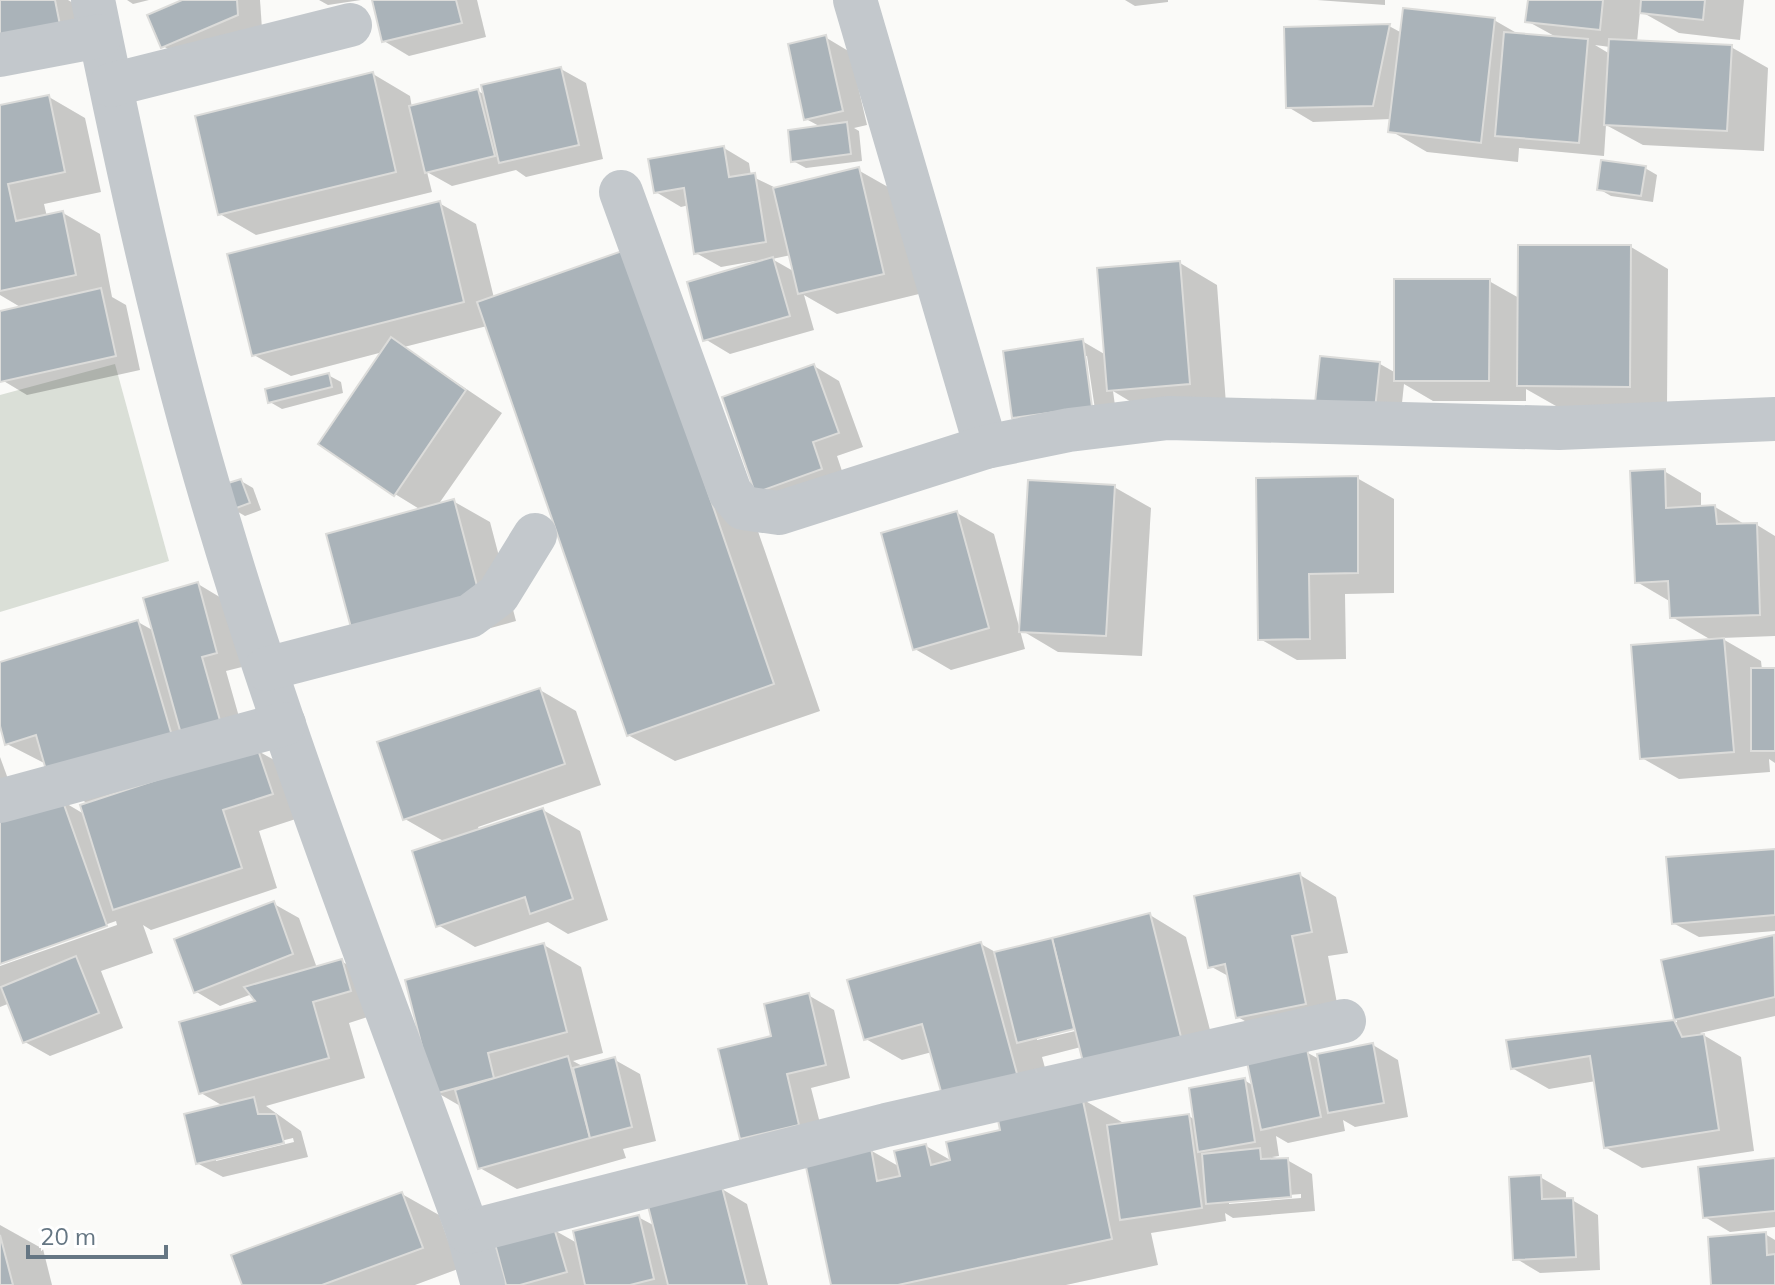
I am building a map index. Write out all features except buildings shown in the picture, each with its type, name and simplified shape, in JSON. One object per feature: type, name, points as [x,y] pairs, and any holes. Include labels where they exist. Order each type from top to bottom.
[{"type":"street","points":[[855,0],[986,447]]},
{"type":"street","points":[[0,55],[96,18],[184,396],[220,528],[284,724],[468,1232],[483,1285]]},
{"type":"street","points":[[111,85],[350,25]]},
{"type":"street","points":[[621,192],[730,492],[743,508],[771,514],[808,507],[986,447],[1069,430],[1168,418],[1559,428],[1775,419]]},
{"type":"street","points":[[266,669],[470,616],[498,595],[535,535]]},
{"type":"street","points":[[0,801],[284,724]]},
{"type":"street","points":[[468,1232],[886,1125],[1344,1021]]},
{"type":"shaded area","points":[[115,364],[169,561],[0,612],[0,395]]}]
